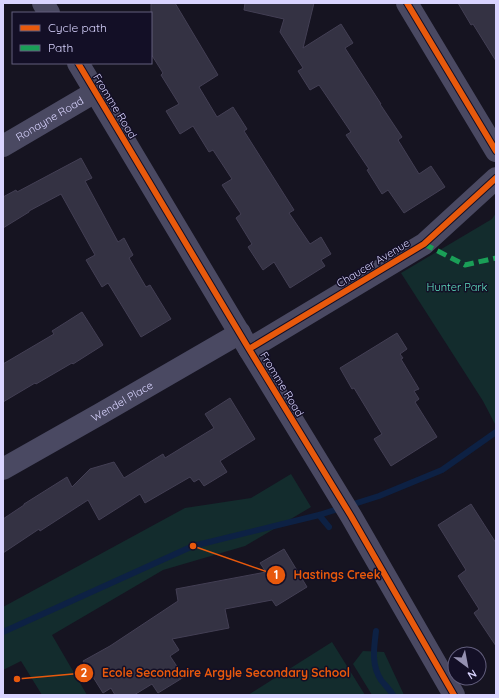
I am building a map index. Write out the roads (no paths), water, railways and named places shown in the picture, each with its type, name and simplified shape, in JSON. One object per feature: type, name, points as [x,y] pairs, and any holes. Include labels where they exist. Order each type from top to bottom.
[{"type":"street","points":[[43,3],[48,12]]},
{"type":"street","points":[[407,3],[496,151]]},
{"type":"street","name":"Fromme Road","points":[[79,64],[351,516],[454,695]]},
{"type":"street","name":"Ronayne Road","points":[[3,146],[95,92]]},
{"type":"street","name":"Chaucer Avenue","points":[[245,341],[424,244],[496,178]]},
{"type":"street","name":"Wendel Place","points":[[3,469],[100,414],[245,341]]},
{"type":"waterway","points":[[3,632],[193,546],[319,515],[379,496],[442,470],[496,432]]},
{"type":"waterway","points":[[319,515],[329,527]]},
{"type":"waterway","points":[[376,631],[374,662],[381,680],[393,695]]},
{"type":"place","name":"Hastings Creek","points":[[193,546]]},
{"type":"place","name":"Ecole Secondaire Argyle Secondary School","points":[[17,679]]},
{"type":"park label","name":"Hunter Park","points":[[457,287]]}]
